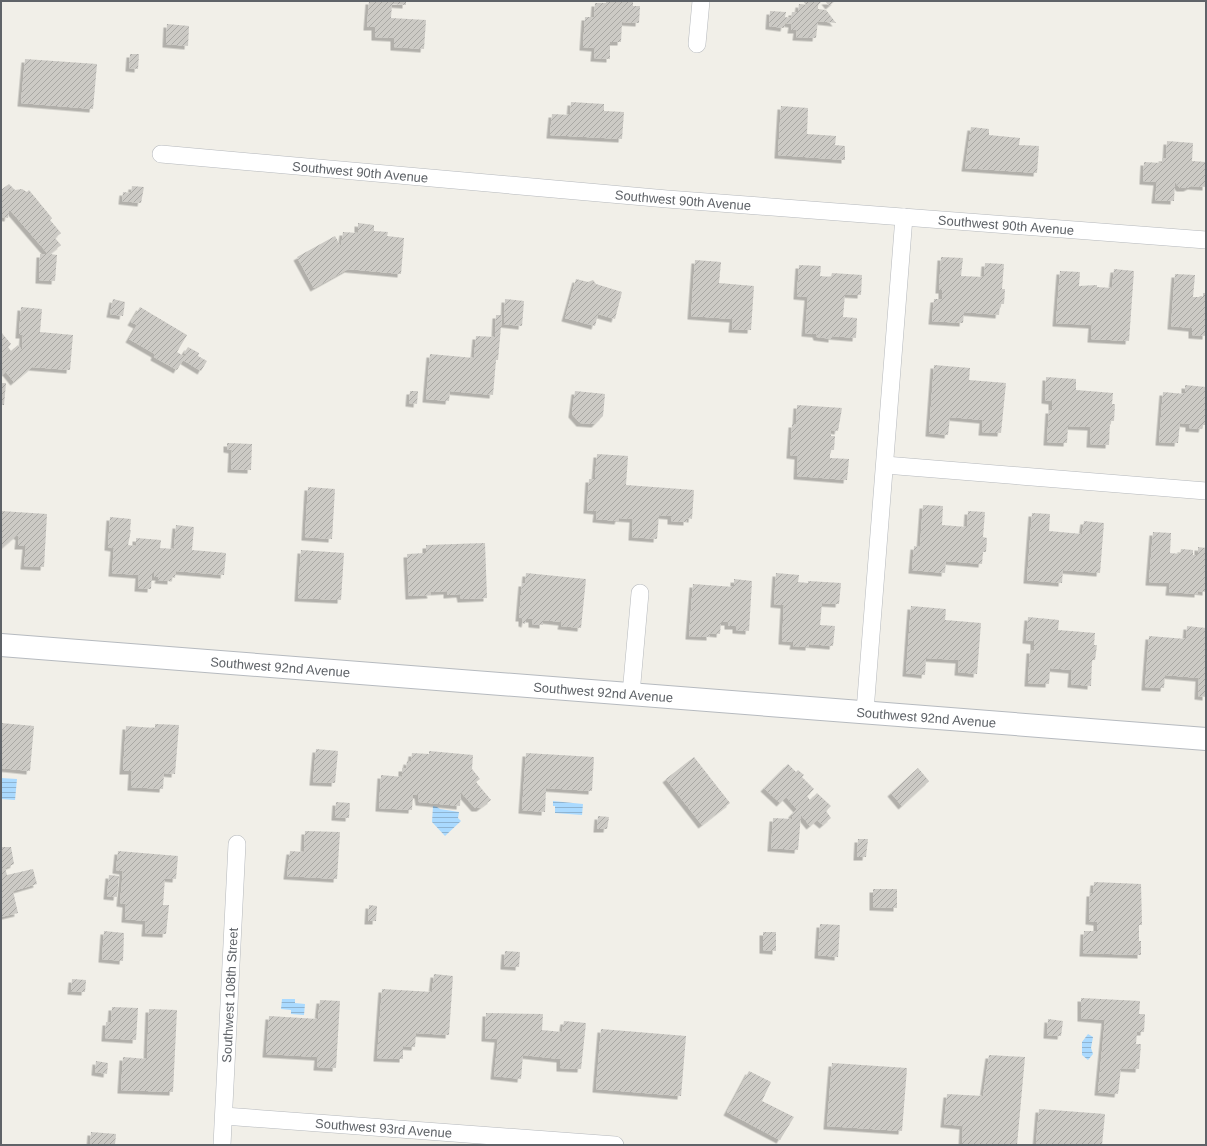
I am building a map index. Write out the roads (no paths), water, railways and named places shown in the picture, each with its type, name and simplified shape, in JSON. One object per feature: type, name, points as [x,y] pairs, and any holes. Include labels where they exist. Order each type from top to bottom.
[{"type":"street","points":[[697,44],[700,1]]},
{"type":"street","name":"Southwest 90th Avenue","points":[[161,154],[660,198],[1206,240]]},
{"type":"street","points":[[865,711],[904,217]]},
{"type":"street","points":[[885,465],[1206,491]]},
{"type":"street","points":[[631,694],[640,593]]},
{"type":"street","name":"Southwest 92nd Avenue","points":[[1,645],[865,711],[1206,739]]},
{"type":"street","name":"Southwest 108th Street","points":[[222,1145],[237,844]]},
{"type":"street","name":"Southwest 93rd Avenue","points":[[224,1116],[615,1145]]},
{"type":"water","points":[[1,778],[17,779],[15,800],[1,799]]},
{"type":"water","points":[[553,801],[583,804],[582,815],[555,813]]},
{"type":"water","points":[[433,806],[440,809],[459,812],[458,818],[461,821],[445,836],[432,822]]},
{"type":"water","points":[[282,999],[295,999],[295,1003],[305,1004],[304,1015],[291,1014],[291,1010],[281,1009]]},
{"type":"water","points":[[1088,1034],[1093,1037],[1091,1048],[1093,1054],[1088,1060],[1082,1055],[1082,1042]]}]
